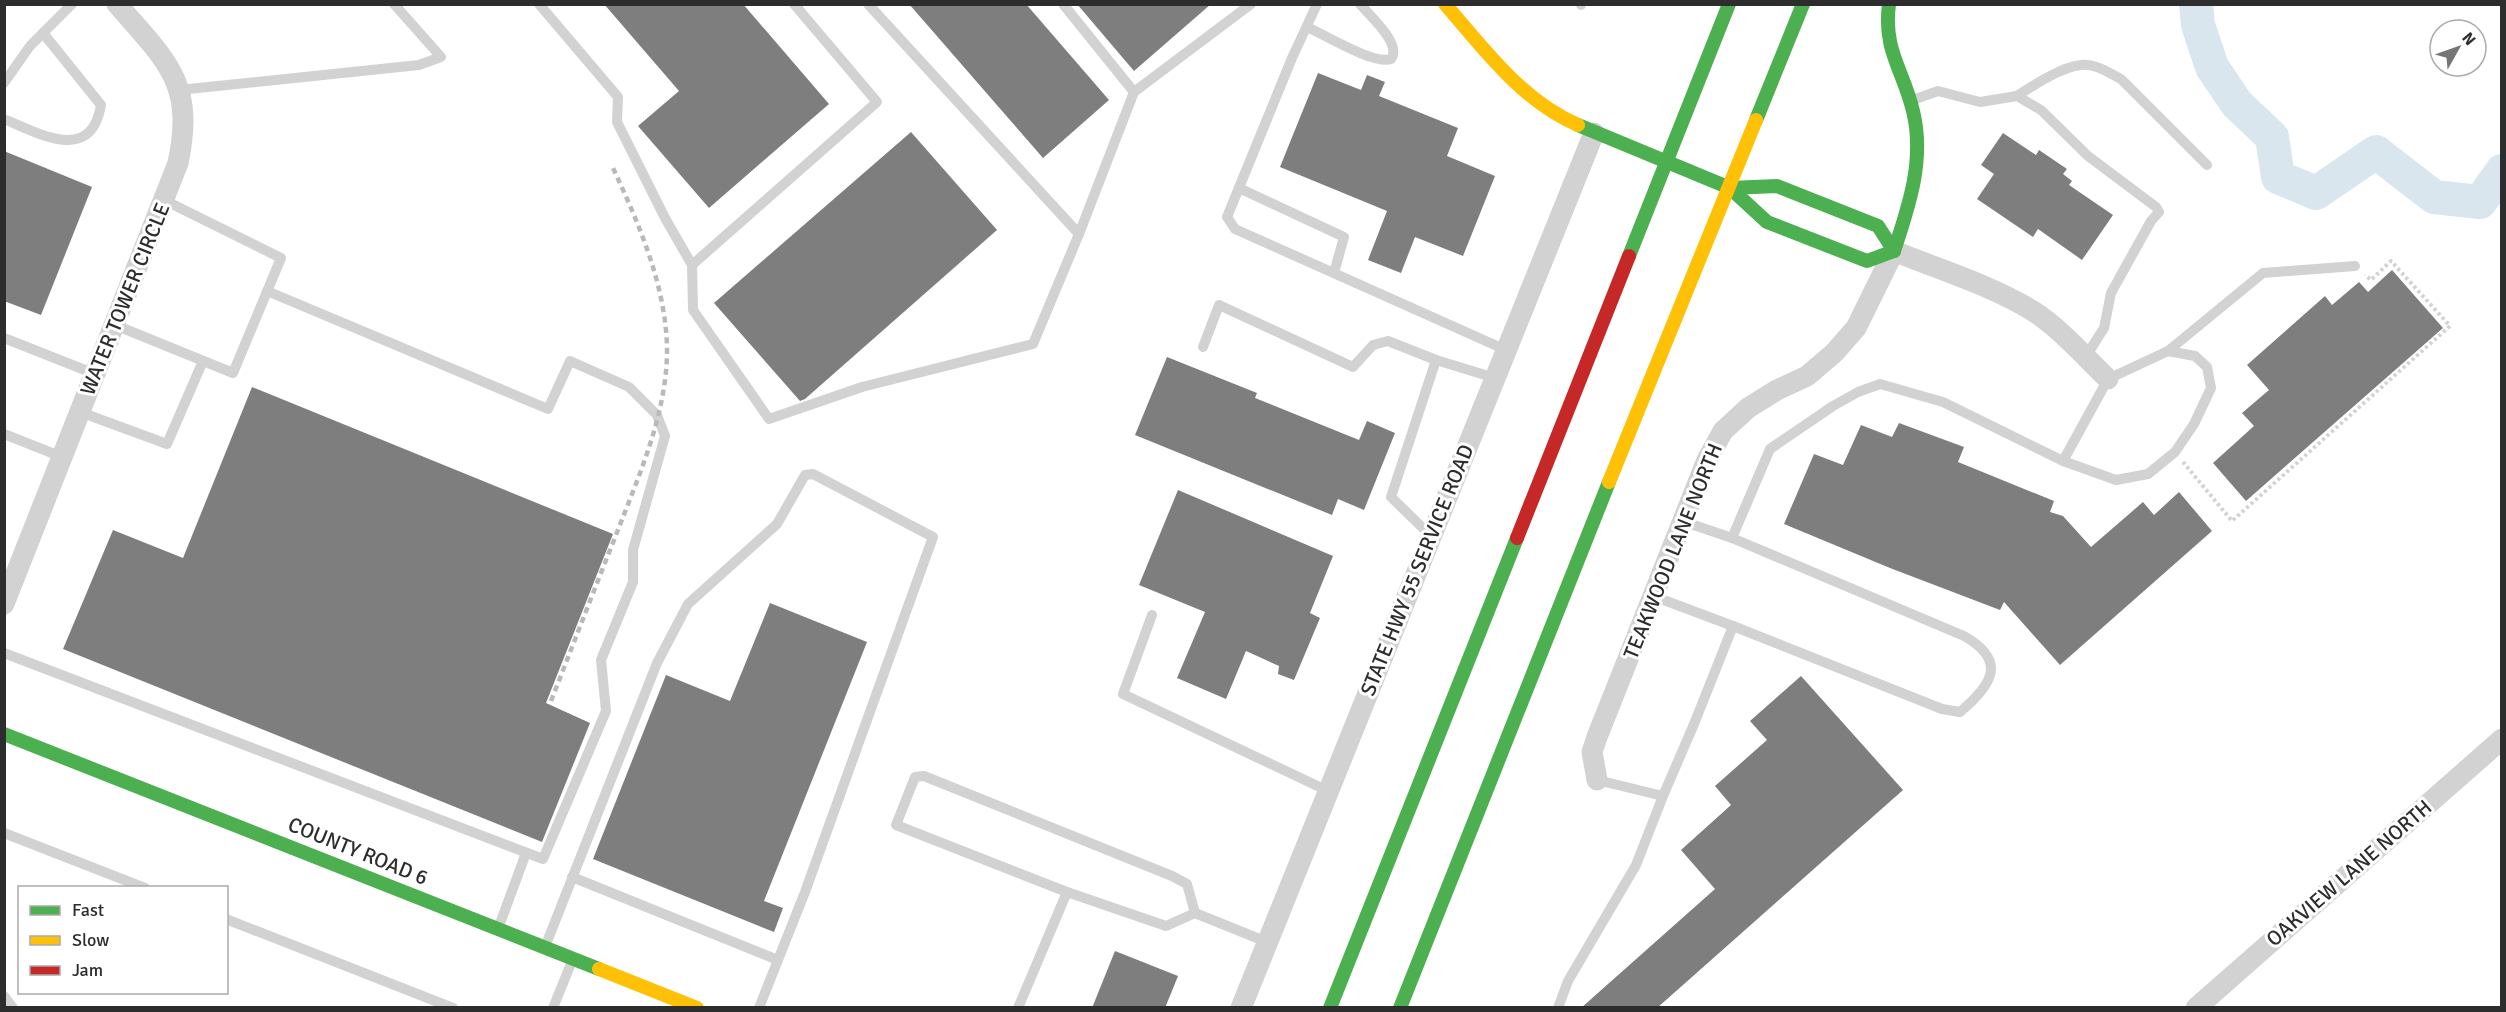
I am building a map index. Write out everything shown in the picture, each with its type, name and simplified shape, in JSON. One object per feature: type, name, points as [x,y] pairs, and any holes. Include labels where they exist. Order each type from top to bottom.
[{"type":"main road","points":[[1445,4],[1490,57],[1524,91],[1563,118],[1594,133],[1730,188],[1767,222],[1867,261],[1894,251],[1878,226],[1777,186],[1730,188]]},
{"type":"main road","points":[[1329,1008],[1729,4]]},
{"type":"main road","points":[[1400,1008],[1594,518],[1803,4]]},
{"type":"main road","name":"TEAKWOOD LANE NORTH","points":[[1889,4],[1886,28],[1888,47],[1916,123],[1918,162],[1915,186],[1894,251]]},
{"type":"main road","name":"COUNTY ROAD 6","points":[[4,734],[697,1008]]},
{"type":"street","name":"WATER TOWER CIRCLE","points":[[4,604],[164,200],[178,163],[184,133],[184,105],[175,77],[159,52],[117,4]]},
{"type":"street","name":"STATE HWY 55 SERVICE ROAD","points":[[1241,1008],[1594,133]]},
{"type":"street","points":[[1894,251],[1990,290],[2033,312],[2051,325],[2108,379]]},
{"type":"street","name":"TEAKWOOD LANE NORTH","points":[[1597,780],[1592,752],[1682,521],[1707,460],[1723,431],[1748,408],[1777,390],[1807,376],[1834,353],[1856,328],[1894,251]]},
{"type":"street","name":"OAKVIEW LANE NORTH","points":[[2196,1008],[2502,739]]},
{"type":"lane","points":[[4,83],[30,46],[72,4]]},
{"type":"lane","points":[[179,90],[419,65],[441,57],[394,4]]},
{"type":"lane","points":[[539,4],[618,97],[618,122],[665,218],[692,265],[693,310],[769,418],[861,387],[1033,344],[1134,92],[1251,4]]},
{"type":"lane","points":[[692,265],[878,102],[794,4]]},
{"type":"lane","points":[[868,4],[1079,234]]},
{"type":"lane","points":[[1063,4],[1134,92]]},
{"type":"lane","points":[[1317,4],[1227,217],[1235,229],[1506,350]]},
{"type":"lane","points":[[1307,27],[1370,56],[1382,60],[1391,59],[1394,51],[1392,41],[1360,4]]},
{"type":"lane","points":[[4,119],[64,142],[80,140],[90,132],[99,117],[101,105],[43,33]]},
{"type":"lane","points":[[1909,101],[1938,91],[1980,102],[2017,96],[2048,77],[2082,64],[2104,69],[2121,80],[2207,165]]},
{"type":"lane","points":[[2017,96],[2041,110],[2088,156],[2156,207],[2159,212],[2151,221],[2111,293],[2104,328],[2085,358]]},
{"type":"lane","points":[[1239,189],[1344,237],[1334,273]]},
{"type":"lane","points":[[115,325],[233,373],[280,258],[164,200]]},
{"type":"lane","points":[[2063,461],[2108,379],[2168,351],[2263,273],[2355,266]]},
{"type":"lane","points":[[4,653],[543,859],[606,711],[601,660],[633,582],[633,550],[664,436],[657,415],[629,387],[570,361],[548,409],[267,291]]},
{"type":"lane","points":[[1203,347],[1219,305],[1353,367],[1373,345],[1388,341],[1436,360],[1495,378]]},
{"type":"lane","points":[[4,338],[95,374]]},
{"type":"lane","points":[[1732,538],[1770,449],[1833,406],[1858,392],[1881,384],[1943,402],[2063,461],[2116,480],[2148,474],[2175,452],[2194,424],[2211,388],[2206,368],[2195,356],[2168,351]]},
{"type":"lane","points":[[1431,536],[1391,496],[1436,360]]},
{"type":"lane","points":[[80,412],[167,444],[203,361]]},
{"type":"lane","points":[[4,434],[63,457]]},
{"type":"lane","points":[[545,948],[657,663],[688,603],[777,524],[805,475],[813,474],[933,537],[805,892],[759,1008]]},
{"type":"lane","points":[[1653,596],[1942,709],[1960,712],[1973,702],[1990,681],[1991,662],[1980,645],[1964,636],[1732,538],[1682,521]]},
{"type":"lane","points":[[1152,615],[1123,694],[1328,791]]},
{"type":"lane","points":[[1558,1008],[1568,981],[1636,865],[1733,626]]},
{"type":"lane","points":[[1195,913],[1187,884],[1172,876],[924,776],[915,777],[896,825],[1067,892],[1166,926],[1195,913],[1267,942]]},
{"type":"lane","points":[[1597,780],[1663,796]]},
{"type":"lane","points":[[4,833],[140,886]]},
{"type":"lane","points":[[497,929],[526,853]]},
{"type":"lane","points":[[572,877],[777,960]]},
{"type":"lane","points":[[1018,1008],[1067,892]]},
{"type":"lane","points":[[228,920],[453,1008]]},
{"type":"lane","points":[[553,1008],[573,958]]},
{"type":"lane","points":[[4,996],[13,1008]]},
{"type":"path","points":[[2175,452],[2232,521],[2450,326],[2391,261],[2371,280],[2355,266]]},
{"type":"building","points":[[604,4],[743,4],[829,104],[709,208],[638,126],[679,91]]},
{"type":"building","points":[[909,4],[1026,4],[1109,100],[1043,158]]},
{"type":"building","points":[[1077,4],[1211,4],[1134,71]]},
{"type":"building","points":[[1318,73],[1361,90],[1367,75],[1385,82],[1379,96],[1458,128],[1447,156],[1495,176],[1463,256],[1415,237],[1401,273],[1368,260],[1387,211],[1280,167]]},
{"type":"building","points":[[911,132],[997,230],[800,401],[714,303]]},
{"type":"building","points":[[2003,133],[2036,155],[2039,150],[2067,169],[2063,174],[2072,181],[2069,185],[2113,215],[2082,260],[2038,229],[2033,237],[1977,199],[1994,174],[1981,165]]},
{"type":"building","points":[[4,151],[92,187],[41,315],[4,301]]},
{"type":"building","points":[[2392,270],[2443,328],[2246,501],[2213,463],[2254,426],[2242,413],[2269,390],[2247,365],[2325,296],[2332,305],[2359,282],[2368,292]]},
{"type":"building","points":[[1167,357],[1257,393],[1255,398],[1359,440],[1367,421],[1395,433],[1364,510],[1338,499],[1332,515],[1135,435]]},
{"type":"building","points":[[252,387],[613,534],[546,703],[590,723],[542,842],[63,649],[113,530],[183,558]]},
{"type":"building","points":[[1899,423],[1964,447],[1958,462],[2054,501],[2050,512],[2063,516],[2091,547],[2143,502],[2154,515],[2179,492],[2212,531],[2060,665],[2004,602],[2000,610],[1784,524],[1814,454],[1843,465],[1861,425],[1892,437]]},
{"type":"building","points":[[1178,490],[1333,556],[1310,613],[1320,618],[1294,680],[1278,674],[1279,666],[1246,651],[1226,699],[1177,678],[1205,612],[1139,585]]},
{"type":"building","points":[[770,603],[867,642],[764,901],[783,908],[774,932],[593,859],[666,675],[730,701]]},
{"type":"building","points":[[1801,676],[1903,790],[1657,1008],[1581,1008],[1715,889],[1681,850],[1731,805],[1715,786],[1767,740],[1750,721]]},
{"type":"building","points":[[1115,951],[1178,976],[1165,1008],[1092,1008]]},
{"type":"waterway","points":[[2196,4],[2198,25],[2212,67],[2237,104],[2272,137],[2278,177],[2316,193],[2376,152],[2434,197],[2480,202],[2502,171]]},
{"type":"railway","points":[[551,701],[643,466],[663,395],[666,371],[665,323],[656,277],[641,233],[613,168]]},
{"type":"traffic: fast","points":[[1629,256],[1729,4]]},
{"type":"traffic: fast","points":[[1756,120],[1803,4]]},
{"type":"traffic: fast","points":[[1889,4],[1891,47],[1913,111],[1917,147],[1914,182],[1894,251]]},
{"type":"traffic: fast","points":[[1578,125],[1730,188],[1767,222],[1867,261],[1894,251]]},
{"type":"traffic: fast","points":[[1730,188],[1777,186],[1878,226],[1894,251]]},
{"type":"traffic: fast","points":[[1400,1008],[1609,482]]},
{"type":"traffic: fast","points":[[1330,1008],[1517,538]]},
{"type":"traffic: fast","points":[[4,734],[599,969]]},
{"type":"traffic: slow","points":[[1445,4],[1489,56],[1522,88],[1558,115],[1578,125]]},
{"type":"traffic: slow","points":[[1609,482],[1756,120]]},
{"type":"traffic: slow","points":[[599,969],[697,1008]]},
{"type":"traffic: jam","points":[[1517,538],[1629,256]]}]
